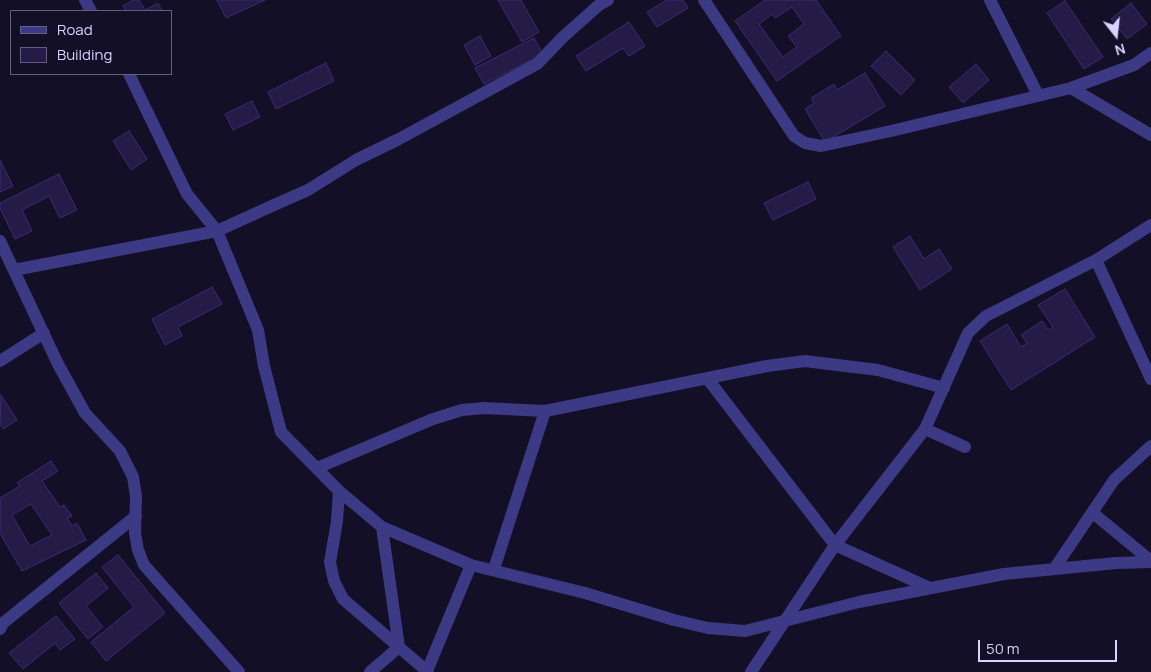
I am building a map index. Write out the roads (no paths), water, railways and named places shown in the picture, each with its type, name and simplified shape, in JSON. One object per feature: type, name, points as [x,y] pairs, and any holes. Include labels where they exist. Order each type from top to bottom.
[{"type":"street","points":[[704,0],[794,136],[805,143],[821,146],[1071,88],[1134,65],[1151,53]]},
{"type":"street","points":[[990,0],[1038,96]]},
{"type":"street","points":[[14,270],[217,231],[308,190],[356,160],[399,139],[537,64],[598,2]]},
{"type":"street","points":[[129,75],[187,194],[217,231],[258,330],[264,366],[281,432],[339,491],[382,527],[471,565],[494,569],[585,593],[674,620],[708,628],[745,631],[859,602],[1004,574],[1116,563],[1151,562]]},
{"type":"street","points":[[1071,88],[1151,135]]},
{"type":"street","points":[[751,672],[835,545],[925,429],[968,333],[986,316],[1096,260],[1151,225]]},
{"type":"street","points":[[0,241],[58,364],[85,412],[124,457],[133,477],[136,496],[135,533],[138,550],[144,565],[239,672]]},
{"type":"street","points":[[1096,260],[1151,379]]},
{"type":"street","points":[[0,361],[44,333]]},
{"type":"street","points":[[317,468],[433,419],[462,410],[484,408],[545,411],[767,366],[805,361],[878,370],[944,388]]},
{"type":"street","points":[[707,378],[835,545],[930,588]]},
{"type":"street","points":[[494,569],[545,411]]},
{"type":"street","points":[[925,429],[965,447]]},
{"type":"street","points":[[1054,569],[1114,480],[1151,446]]},
{"type":"street","points":[[339,491],[337,521],[330,562],[334,581],[343,599],[428,672],[471,565]]},
{"type":"street","points":[[1093,513],[1151,562]]},
{"type":"street","points":[[0,629],[3,623],[136,516]]},
{"type":"street","points":[[382,527],[399,647]]},
{"type":"street","points":[[370,672],[399,647]]}]
